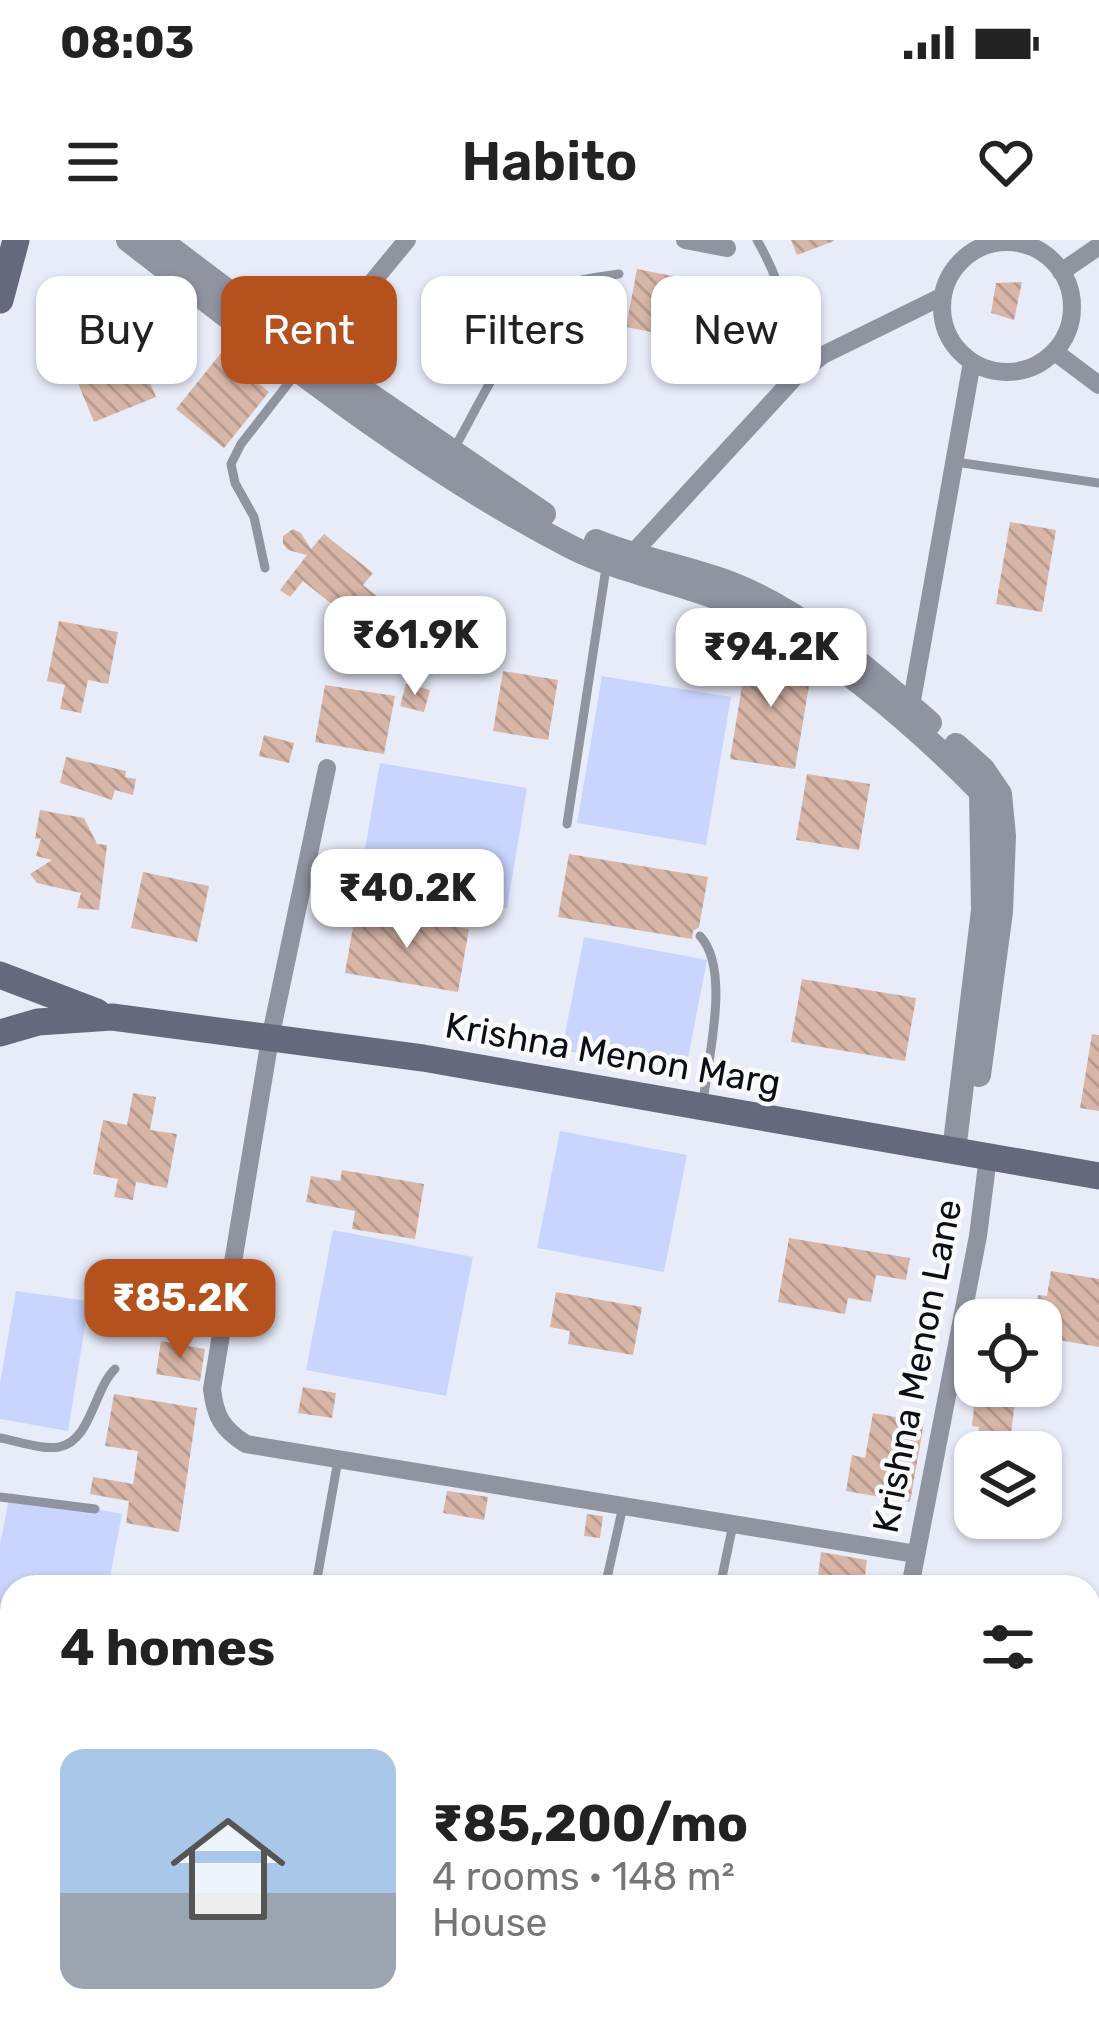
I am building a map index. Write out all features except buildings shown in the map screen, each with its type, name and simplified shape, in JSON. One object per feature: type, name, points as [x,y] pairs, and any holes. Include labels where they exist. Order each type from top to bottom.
[{"type":"main road","points":[[0,300],[16,240],[34,240]]},
{"type":"main road","points":[[0,281],[2,291]]},
{"type":"main road","name":"Krishna Menon Marg","points":[[0,975],[112,1018]]},
{"type":"main road","name":"Krishna Menon Marg","points":[[0,1033],[38,1022],[112,1018],[424,1058],[1099,1176]]},
{"type":"street","points":[[128,240],[221,305]]},
{"type":"street","points":[[160,240],[221,292]]},
{"type":"street","points":[[377,276],[407,240]]},
{"type":"street","points":[[685,240],[727,248]]},
{"type":"street","points":[[1004,241],[1029,245],[1052,258],[1061,272],[1072,304],[1069,330],[1055,352],[1034,367],[1010,373],[984,369],[962,356],[947,335],[943,296],[958,262],[979,247],[1004,241]]},
{"type":"street","points":[[1061,272],[1099,246]]},
{"type":"street","points":[[632,554],[783,390],[823,356],[943,296]]},
{"type":"street","points":[[1055,352],[1099,385]]},
{"type":"street","points":[[911,706],[972,362]]},
{"type":"street","points":[[333,384],[475,491],[573,548],[725,601],[774,624],[861,686],[981,792],[983,910],[971,1154]]},
{"type":"street","points":[[339,384],[583,536],[766,600],[871,669],[983,770],[1000,794],[1004,836],[1001,913],[971,1154]]},
{"type":"street","points":[[327,768],[270,1039],[212,1389],[214,1413],[227,1432],[246,1444],[916,1555]]},
{"type":"street","name":"Krishna Menon Lane","points":[[912,1575],[978,1236],[971,1154]]},
{"type":"lane","points":[[757,240],[778,276],[784,302],[783,390]]},
{"type":"lane","points":[[451,454],[545,301],[571,283],[619,274]]},
{"type":"lane","points":[[266,568],[254,518],[235,483],[231,464],[288,384]]},
{"type":"lane","points":[[956,463],[1099,483]]},
{"type":"lane","points":[[567,824],[607,562]]},
{"type":"lane","points":[[700,936],[708,944],[717,972],[703,1107]]},
{"type":"lane","points":[[0,1438],[58,1448],[76,1438],[100,1385],[115,1369]]},
{"type":"lane","points":[[318,1575],[338,1459]]},
{"type":"lane","points":[[0,1496],[95,1509]]},
{"type":"lane","points":[[608,1575],[623,1506]]},
{"type":"lane","points":[[722,1575],[733,1524]]},
{"type":"shaded area","points":[[602,676],[731,697],[706,845],[577,823]]},
{"type":"shaded area","points":[[380,763],[527,788],[507,908],[359,883]]},
{"type":"shaded area","points":[[584,937],[707,960],[685,1073],[562,1050]]},
{"type":"shaded area","points":[[560,1131],[687,1155],[664,1272],[537,1248]]},
{"type":"shaded area","points":[[333,1230],[473,1257],[446,1396],[306,1370]]},
{"type":"shaded area","points":[[16,1291],[89,1301],[68,1431],[0,1419],[0,1383]]},
{"type":"shaded area","points":[[10,1493],[122,1514],[110,1575],[0,1575],[0,1545]]}]
